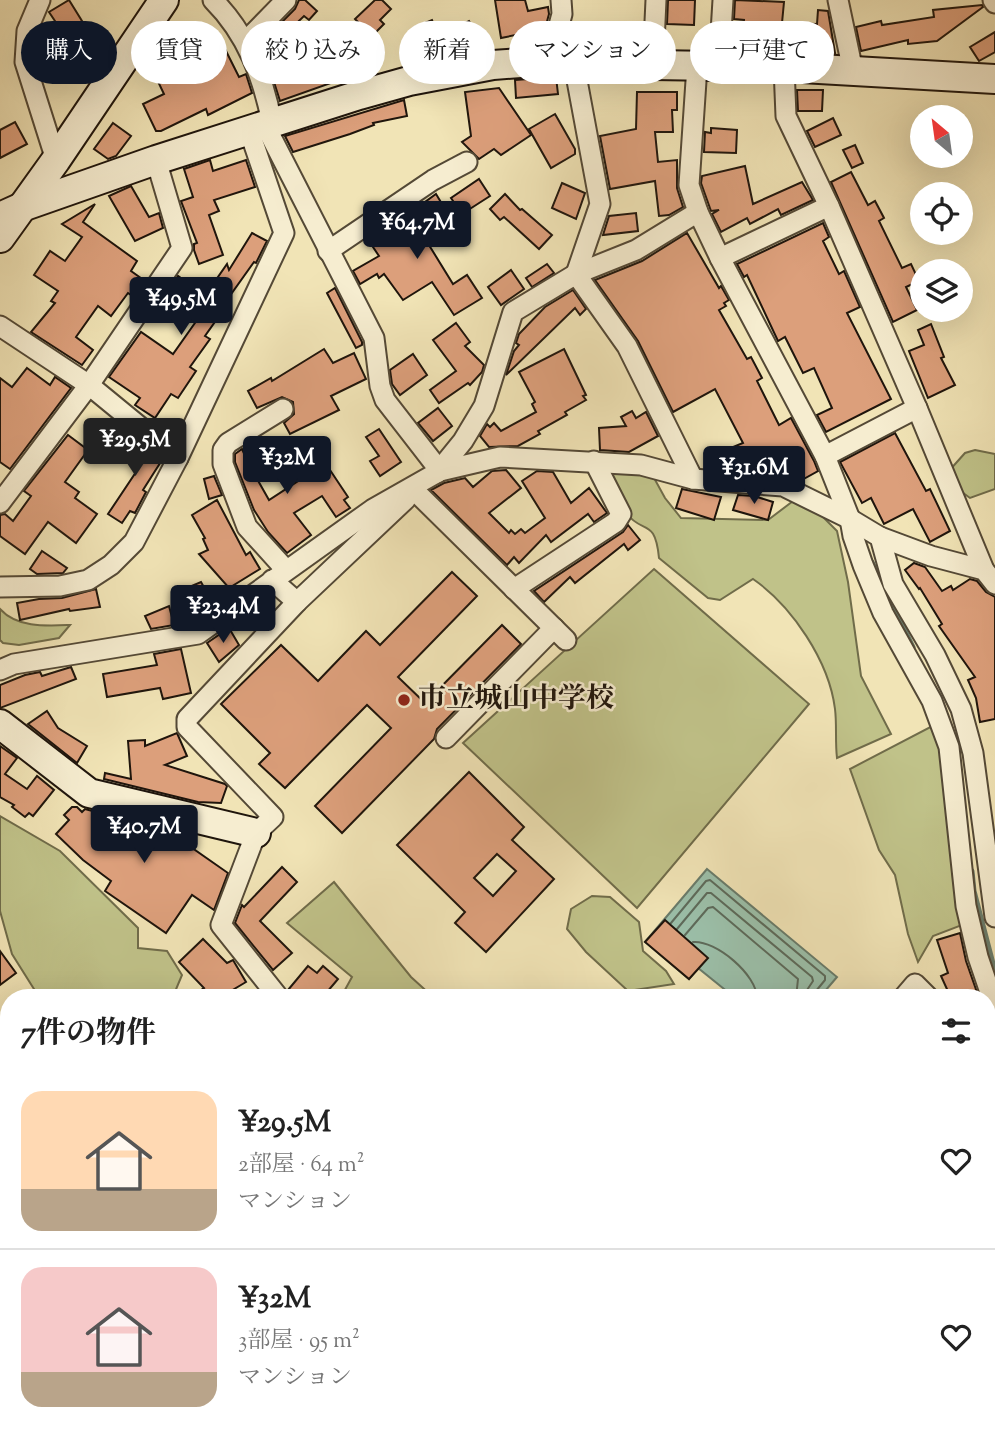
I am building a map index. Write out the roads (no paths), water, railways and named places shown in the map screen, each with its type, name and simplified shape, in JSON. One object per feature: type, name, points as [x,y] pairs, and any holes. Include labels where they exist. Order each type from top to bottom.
[{"type":"street","points":[[40,0],[27,31],[25,62],[56,160]]},
{"type":"street","points":[[0,238],[11,212],[56,160],[164,0]]},
{"type":"street","points":[[213,0],[241,37]]},
{"type":"street","points":[[265,21],[285,0]]},
{"type":"street","points":[[561,0],[562,21]]},
{"type":"street","points":[[655,21],[656,0]]},
{"type":"street","points":[[718,21],[723,0]]},
{"type":"street","points":[[838,0],[853,71]]},
{"type":"street","points":[[11,212],[156,160],[408,81],[509,64]]},
{"type":"street","points":[[834,70],[995,79]]},
{"type":"street","points":[[0,587],[60,586],[88,580],[111,565],[134,542],[178,458],[284,233],[262,126],[264,84]]},
{"type":"street","points":[[568,84],[600,204],[576,274]]},
{"type":"street","points":[[705,84],[689,185],[698,212],[720,258],[825,456],[878,601],[932,701],[949,747],[966,906],[989,989]]},
{"type":"street","points":[[785,84],[786,116],[829,206],[989,577]]},
{"type":"street","points":[[262,126],[374,338],[380,386],[385,400],[440,471]]},
{"type":"street","points":[[0,503],[89,386],[182,248],[156,160]]},
{"type":"street","points":[[328,251],[433,180],[467,162]]},
{"type":"street","points":[[720,258],[829,206]]},
{"type":"street","points":[[272,989],[221,925],[256,833],[273,817],[187,727],[187,719],[297,602],[415,491],[440,471],[463,441],[484,406],[513,312],[576,274],[636,250],[698,212]]},
{"type":"street","points":[[576,274],[627,346],[693,479]]},
{"type":"street","points":[[0,326],[89,386],[178,458]]},
{"type":"street","points":[[825,456],[917,408]]},
{"type":"street","points":[[283,409],[228,443],[223,450],[223,464],[247,527],[297,602]]},
{"type":"street","points":[[0,670],[26,661],[198,634],[373,509],[440,471],[500,457],[641,465],[693,479],[783,486],[880,537],[989,577]]},
{"type":"street","points":[[514,589],[616,522],[621,514],[594,461]]},
{"type":"street","points":[[415,491],[560,634],[446,738]]},
{"type":"street","points":[[880,537],[894,584],[935,655],[961,709],[973,753],[993,880],[995,917]]},
{"type":"street","points":[[0,724],[89,793],[256,833]]},
{"type":"street","points":[[956,814],[981,812]]},
{"type":"water","points":[[707,869],[837,977],[827,989],[724,989],[698,968],[689,979],[645,942]]},
{"type":"waterway","points":[[872,562],[913,647]]},
{"type":"waterway","points":[[972,871],[974,891],[995,971]]},
{"type":"place","name":"市立城山中学校","points":[[404,700]]}]
